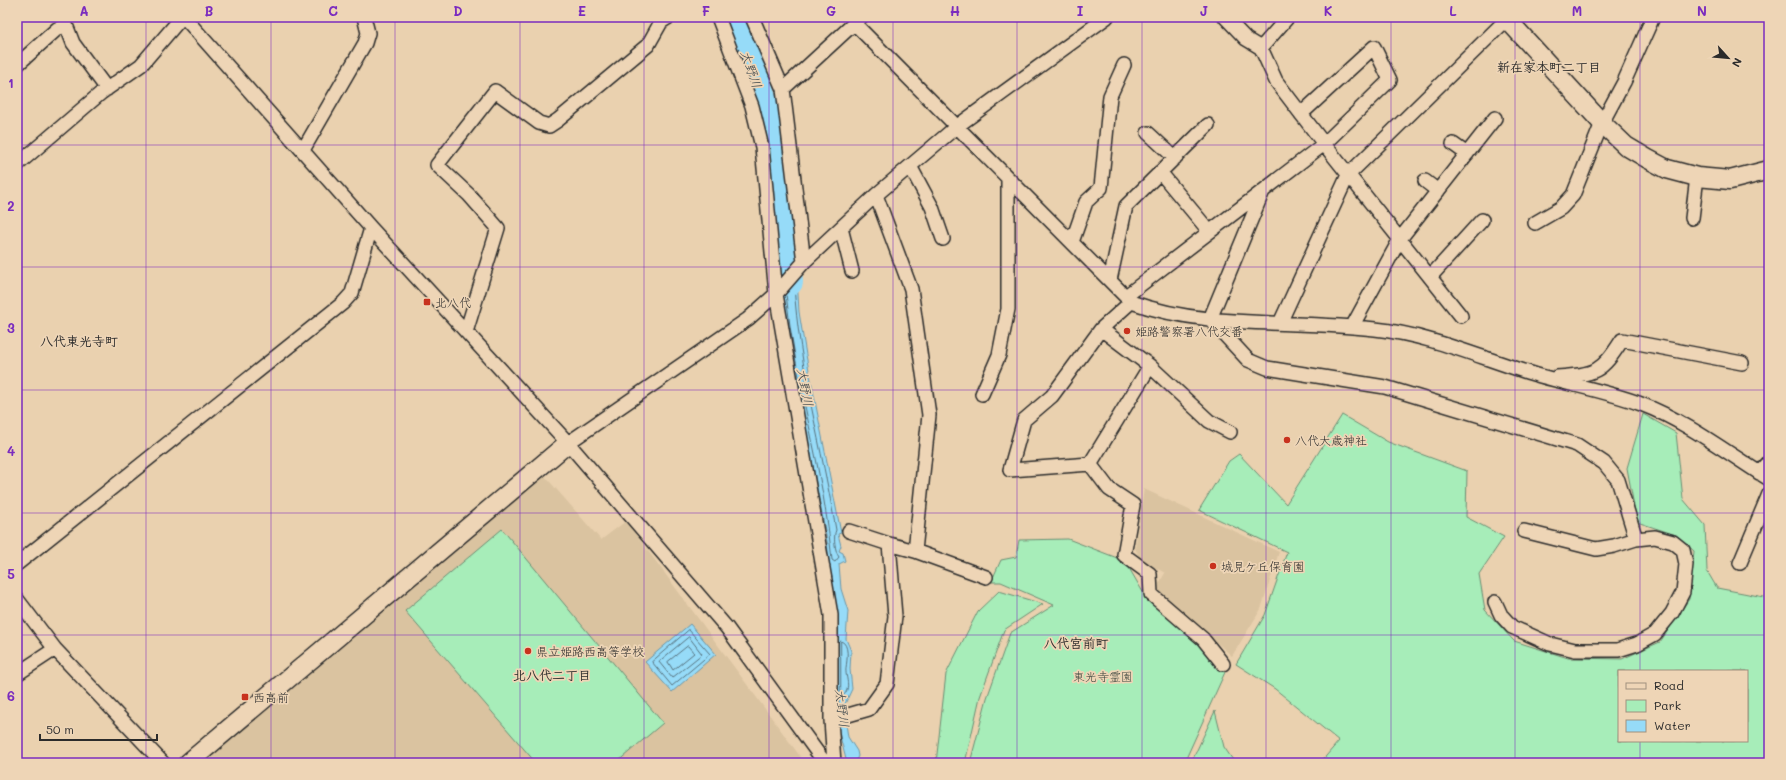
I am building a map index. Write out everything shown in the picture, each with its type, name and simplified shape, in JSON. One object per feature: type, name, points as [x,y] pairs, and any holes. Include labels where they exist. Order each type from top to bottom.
[{"type":"street","points":[[17,165],[107,89],[141,65],[183,17],[371,228],[568,443],[726,628],[825,763]]},
{"type":"street","points":[[303,150],[321,122],[365,43],[368,33],[364,17]]},
{"type":"street","points":[[466,332],[498,228],[469,195],[437,165],[495,91],[539,123],[550,126],[648,44],[661,22],[669,17]]},
{"type":"street","points":[[718,17],[752,106],[762,147],[776,294],[831,615],[831,720],[834,763]]},
{"type":"street","points":[[752,17],[783,89],[802,265]]},
{"type":"street","points":[[188,763],[568,443],[748,319],[776,294],[802,265],[876,195],[956,127],[1106,17]]},
{"type":"street","points":[[1224,17],[1246,39],[1261,48],[1276,81],[1348,175],[1461,316]]},
{"type":"street","points":[[1261,48],[1288,17]]},
{"type":"street","points":[[1535,223],[1561,208],[1574,195],[1602,123],[1624,82],[1653,17]]},
{"type":"street","points":[[1280,323],[1348,175],[1507,18],[1602,123],[1626,146],[1648,159],[1667,169],[1697,177],[1730,180],[1769,170]]},
{"type":"street","points":[[783,89],[858,20],[956,127],[1128,299],[1163,312],[1210,319],[1374,328],[1422,336],[1547,378],[1641,404],[1680,423],[1764,476],[1769,462]]},
{"type":"street","points":[[17,65],[57,30],[64,21],[73,43],[107,89]]},
{"type":"street","points":[[1090,464],[1010,470],[1024,420],[1052,396],[1101,329],[1128,299],[1209,231],[1324,144],[1390,80],[1374,47],[1301,114]]},
{"type":"street","points":[[1072,242],[1086,202],[1101,188],[1110,96],[1124,65]]},
{"type":"street","points":[[1352,327],[1400,239],[1495,118]]},
{"type":"street","points":[[1110,280],[1126,206],[1208,125]]},
{"type":"street","points":[[1148,133],[1175,158]]},
{"type":"street","points":[[1453,144],[1467,154]]},
{"type":"street","points":[[910,166],[932,207],[944,239]]},
{"type":"street","points":[[1160,172],[1209,231]]},
{"type":"street","points":[[1692,218],[1697,177]]},
{"type":"street","points":[[982,394],[999,355],[1008,310],[1008,180]]},
{"type":"street","points":[[1425,181],[1438,191]]},
{"type":"street","points":[[1210,319],[1263,190]]},
{"type":"street","points":[[876,195],[911,289],[929,415],[915,550]]},
{"type":"street","points":[[1430,277],[1482,220]]},
{"type":"street","points":[[17,564],[343,303],[352,293],[371,228]]},
{"type":"street","points":[[841,228],[852,271]]},
{"type":"street","points":[[1210,319],[1248,360],[1266,368],[1385,387],[1577,445],[1604,463],[1618,480],[1636,539]]},
{"type":"street","points":[[1101,329],[1150,366],[1209,421],[1230,432]]},
{"type":"street","points":[[1547,378],[1584,375],[1601,368],[1622,340],[1742,362]]},
{"type":"street","points":[[1090,464],[1150,366]]},
{"type":"street","points":[[1090,464],[1109,488],[1133,505],[1124,555],[1150,574],[1150,594],[1203,639],[1223,664]]},
{"type":"street","points":[[1740,563],[1769,494]]},
{"type":"street","points":[[848,531],[889,544],[915,550],[986,577]]},
{"type":"street","points":[[1495,602],[1501,615],[1512,627],[1550,644],[1575,650],[1618,650],[1637,644],[1655,634],[1672,613],[1683,592],[1686,564],[1683,550],[1673,542],[1655,537],[1636,539],[1614,546],[1596,549],[1524,531]]},
{"type":"street","points":[[831,720],[869,710],[886,684],[895,616],[889,544]]},
{"type":"street","points":[[17,599],[55,649],[161,763]]},
{"type":"street","points":[[17,674],[55,649]]},
{"type":"shaded area","name":"県立姫路西高等学校","points":[[543,474],[601,540],[626,521],[805,763],[203,763]]},
{"type":"shaded area","name":"城見ケ丘保育園","points":[[1144,489],[1279,552],[1261,609],[1232,656],[1156,589],[1165,573],[1140,559],[1135,548]]},
{"type":"green space","points":[[1643,414],[1676,433],[1683,499],[1705,525],[1707,571],[1717,588],[1769,598],[1769,763],[1320,763],[1339,741],[1275,689],[1236,664],[1265,615],[1287,552],[1199,510],[1229,461],[1239,454],[1286,504],[1342,415],[1388,442],[1467,471],[1466,517],[1504,537],[1479,574],[1485,610],[1514,641],[1568,658],[1622,659],[1660,642],[1689,599],[1694,551],[1676,535],[1637,522],[1627,468]]},
{"type":"green space","points":[[502,529],[663,723],[616,763],[536,763],[405,611]]},
{"type":"green space","name":"東光寺霊園","points":[[1068,539],[1125,561],[1144,594],[1226,670],[1184,763],[970,763],[987,698],[1010,633],[1054,605],[1001,582],[991,582],[1001,560],[1016,557],[1019,540]]},
{"type":"green space","points":[[999,591],[1043,604],[1004,630],[980,697],[965,763],[936,763],[946,674],[978,611]]},
{"type":"green space","points":[[1215,711],[1224,747],[1235,763],[1191,763]]},
{"type":"water","points":[[795,241],[799,312],[841,533],[838,534],[841,546],[839,551],[843,553],[845,561],[839,564],[841,589],[848,611],[846,639],[851,651],[850,669],[852,689],[845,704],[844,711],[848,737],[857,751],[858,756],[855,763],[847,763],[837,725],[836,638],[827,541],[784,310],[777,246]]},
{"type":"water","points":[[690,624],[716,654],[672,692],[645,662]]},
{"type":"waterway","name":"大野川","points":[[734,17],[774,131],[785,217],[789,282]]},
{"type":"place","name":"北八代","points":[[427,302]]},
{"type":"place","name":"姫路警察署八代交番","points":[[1127,331]]},
{"type":"place","name":"八代大歳神社","points":[[1287,440]]},
{"type":"place","name":"城見ケ丘保育園","points":[[1213,566]]},
{"type":"place","name":"県立姫路西高等学校","points":[[528,651]]},
{"type":"place","name":"西高前","points":[[245,697]]},
{"type":"district","name":"新在家本町二丁目","points":[[1549,66]]},
{"type":"district","name":"八代東光寺町","points":[[79,340]]},
{"type":"district","name":"八代宮前町","points":[[1076,642]]},
{"type":"district","name":"北八代二丁目","points":[[552,674]]}]
